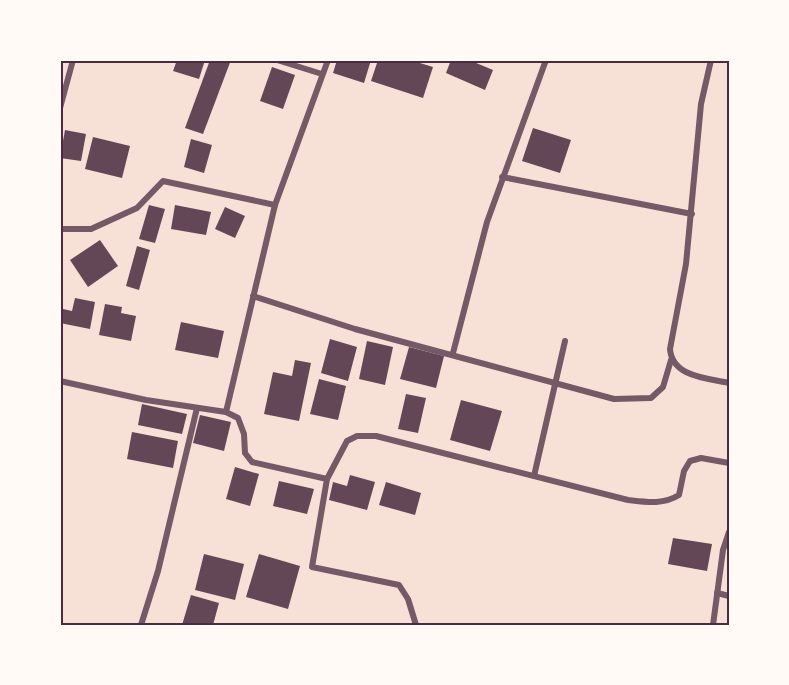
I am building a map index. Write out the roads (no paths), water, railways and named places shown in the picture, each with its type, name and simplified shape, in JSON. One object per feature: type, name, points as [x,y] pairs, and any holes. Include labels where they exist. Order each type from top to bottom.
[{"type":"street","points":[[60,108],[73,60]]},
{"type":"street","points":[[278,60],[322,74]]},
{"type":"street","points":[[226,412],[274,205],[328,60]]},
{"type":"street","points":[[453,353],[487,222],[546,60]]},
{"type":"street","points":[[253,296],[355,328],[614,399],[651,398],[663,387],[671,360],[670,349],[692,214],[701,104],[711,60]]},
{"type":"street","points":[[502,177],[692,214]]},
{"type":"street","points":[[60,229],[91,229],[137,208],[164,181],[274,205]]},
{"type":"street","points":[[534,476],[565,341]]},
{"type":"street","points":[[671,360],[678,368],[690,374],[729,383]]},
{"type":"street","points":[[60,381],[146,400],[226,412],[238,418],[244,434],[245,453],[252,462],[327,479]]},
{"type":"street","points":[[141,625],[158,571],[197,408]]},
{"type":"street","points":[[416,625],[408,598],[399,585],[312,567],[327,479],[347,441],[357,436],[376,436],[628,500],[654,503],[670,501],[679,495],[684,471],[690,461],[701,458],[729,463]]},
{"type":"street","points":[[713,625],[723,550],[729,532]]},
{"type":"street","points":[[717,593],[729,596]]}]
